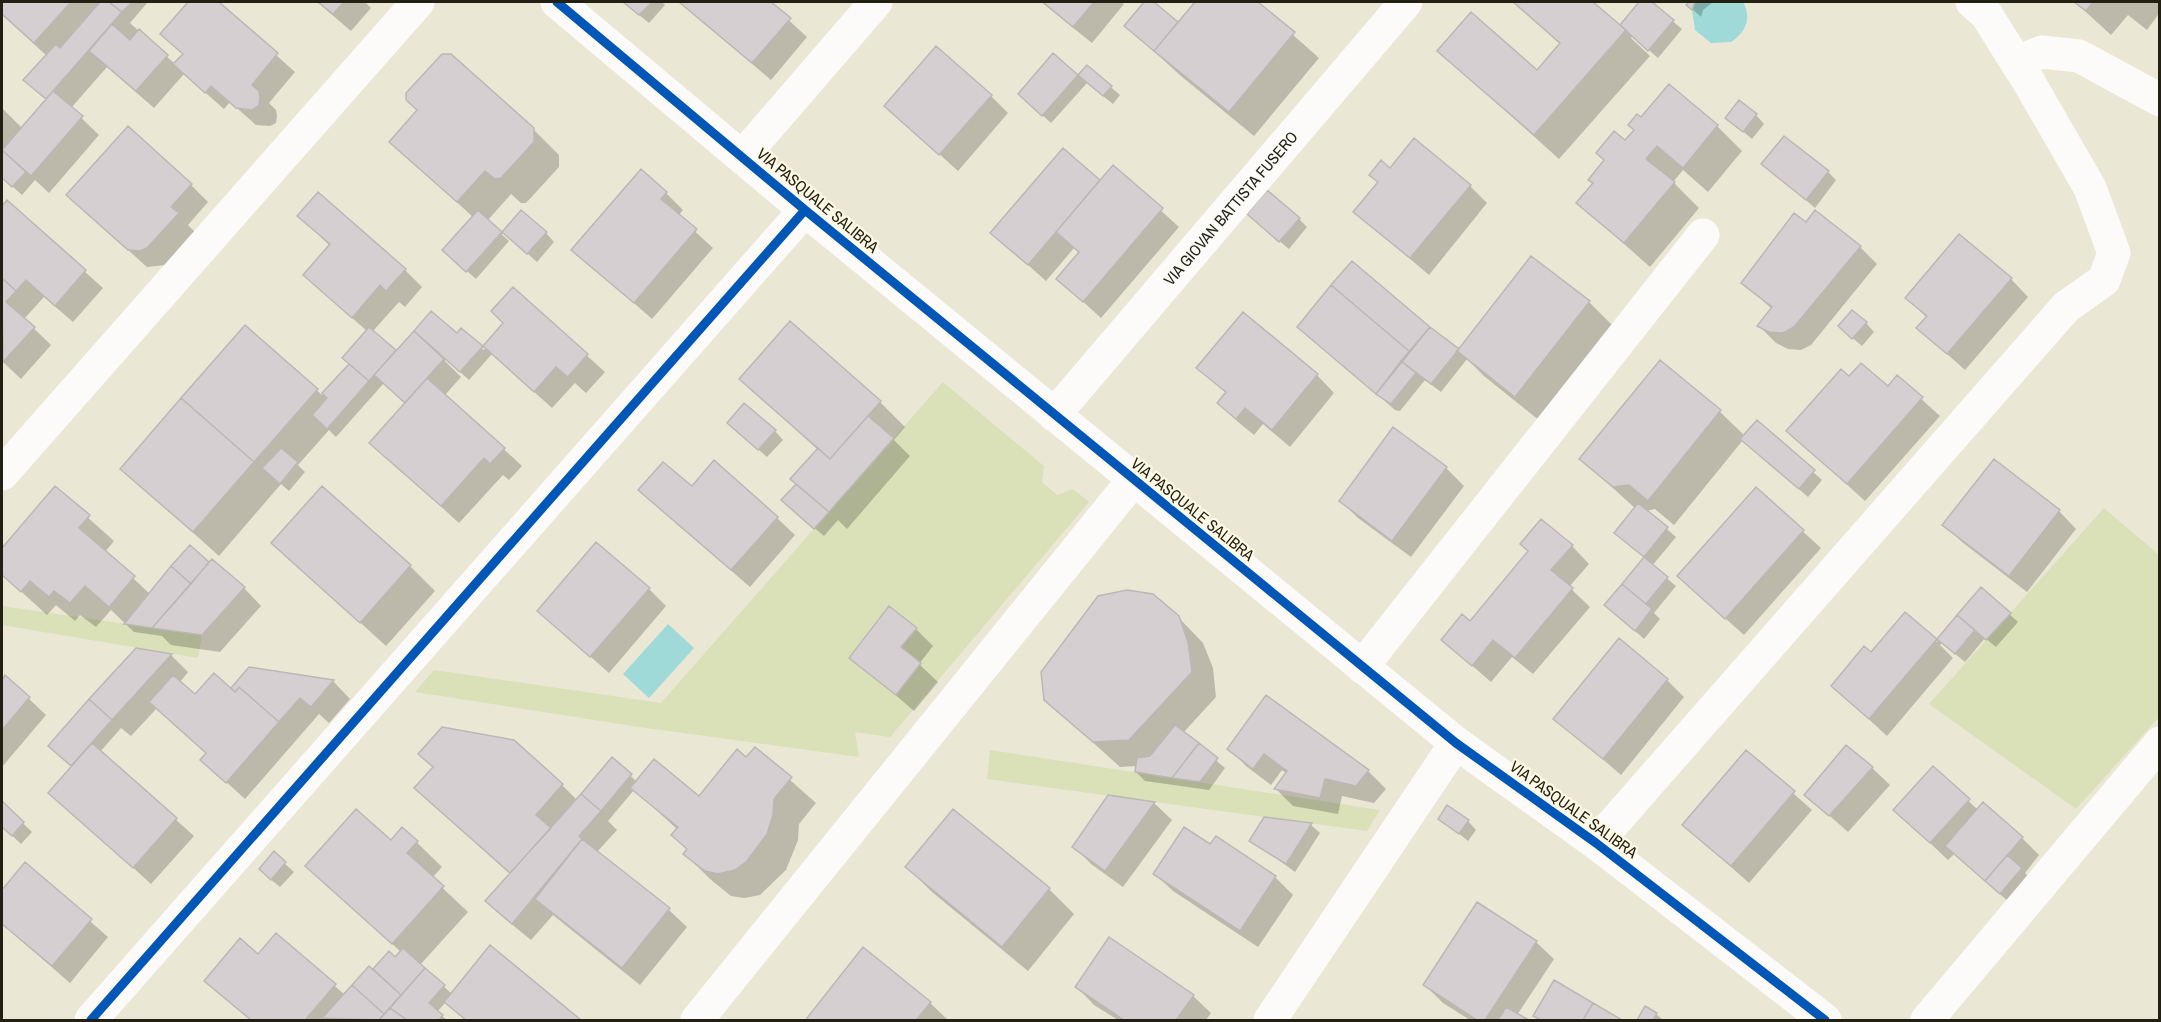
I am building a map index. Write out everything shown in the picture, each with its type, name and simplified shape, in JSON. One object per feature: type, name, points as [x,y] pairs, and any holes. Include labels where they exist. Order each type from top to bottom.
[{"type":"street","points":[[2,474],[418,2]]},
{"type":"street","name":"VIA PASQUALE SALIBRA","points":[[557,2],[805,210],[1362,667],[1456,743],[1596,843],[1810,1016]]},
{"type":"street","points":[[742,157],[876,2]]},
{"type":"street","name":"VIA GIOVAN BATTISTA FUSERO","points":[[1054,415],[1406,2]]},
{"type":"street","points":[[1596,843],[2066,307],[2104,280],[2114,253],[2090,188],[2017,62],[1986,14],[1972,2]]},
{"type":"street","points":[[2017,62],[2042,52],[2079,56],[2160,100]]},
{"type":"street","points":[[92,1020],[805,210]]},
{"type":"street","points":[[1362,667],[1703,235]]},
{"type":"street","points":[[697,1020],[1134,479]]},
{"type":"street","points":[[1270,1020],[1456,743]]},
{"type":"street","points":[[1927,1020],[2160,743]]},
{"type":"green space","points":[[943,382],[1044,466],[1042,482],[1057,495],[1073,489],[1089,502],[890,737],[855,732],[859,757],[639,727],[415,692],[434,670],[661,703]]},
{"type":"green space","points":[[2104,508],[2159,555],[2159,717],[2076,809],[1929,704]]},
{"type":"green space","points":[[2,606],[202,635],[198,658],[2,625]]},
{"type":"green space","points":[[990,750],[1380,810],[1367,831],[987,779]]},
{"type":"water","points":[[1695,2],[1743,2],[1747,14],[1744,29],[1731,42],[1711,43],[1695,30],[1692,10]]},
{"type":"water","points":[[668,624],[694,648],[649,698],[623,674]]},
{"type":"building","points":[[2,2],[71,2],[34,43],[2,14]]},
{"type":"building","points":[[100,2],[109,2],[122,12],[46,99],[23,80],[56,44],[60,48]]},
{"type":"building","points":[[109,2],[132,2],[122,12]]},
{"type":"building","points":[[188,2],[219,2],[278,53],[252,85],[259,91],[260,98],[259,105],[252,110],[236,108],[211,86],[205,93],[173,64],[183,54],[160,34]]},
{"type":"building","points":[[318,2],[344,2],[333,14]]},
{"type":"building","points":[[623,2],[652,2],[639,15]]},
{"type":"building","points":[[679,2],[771,2],[791,18],[752,63]]},
{"type":"building","points":[[1043,2],[1094,2],[1073,27]]},
{"type":"building","points":[[1144,2],[1154,2],[1178,22],[1154,51],[1124,26]]},
{"type":"building","points":[[1195,2],[1258,2],[1295,32],[1229,112],[1154,51]]},
{"type":"building","points":[[1513,2],[1593,2],[1626,30],[1534,135],[1437,51],[1471,12],[1537,70],[1560,43]]},
{"type":"building","points":[[1639,2],[1652,2],[1674,20],[1648,51],[1620,25]]},
{"type":"building","points":[[1689,2],[1695,2],[1692,10],[1686,5]]},
{"type":"building","points":[[2074,2],[2093,2],[2086,11]]},
{"type":"building","points":[[112,24],[130,40],[139,29],[168,55],[136,91],[89,51]]},
{"type":"building","points":[[936,46],[992,95],[939,155],[884,106]]},
{"type":"building","points":[[1053,53],[1078,75],[1042,116],[1018,94]]},
{"type":"building","points":[[442,54],[451,54],[534,128],[534,142],[501,178],[495,179],[485,171],[457,202],[389,142],[417,110],[406,100],[406,93]]},
{"type":"building","points":[[1087,65],[1112,86],[1103,96],[1078,75]]},
{"type":"building","points":[[1669,84],[1718,125],[1683,168],[1657,146],[1646,159],[1675,182],[1624,243],[1576,203],[1593,183],[1588,180],[1604,160],[1596,153],[1614,131],[1625,140],[1634,130],[1628,125],[1637,114],[1641,117]]},
{"type":"building","points":[[53,91],[83,116],[31,176],[2,150]]},
{"type":"building","points":[[1739,100],[1757,114],[1743,132],[1725,118]]},
{"type":"building","points":[[128,126],[192,184],[171,207],[179,213],[147,248],[140,251],[128,250],[66,195]]},
{"type":"building","points":[[1784,136],[1829,171],[1806,200],[1761,164]]},
{"type":"building","points":[[1414,138],[1471,185],[1410,258],[1353,212],[1378,182],[1369,175],[1381,160],[1390,168]]},
{"type":"building","points":[[1063,148],[1100,180],[1028,265],[990,233]]},
{"type":"building","points":[[2,150],[26,172],[12,187],[2,178]]},
{"type":"building","points":[[1113,165],[1163,208],[1083,302],[1056,279],[1079,252],[1056,232]]},
{"type":"building","points":[[641,169],[667,192],[661,199],[697,229],[634,303],[571,250]]},
{"type":"building","points":[[1267,190],[1300,218],[1279,242],[1247,214]]},
{"type":"building","points":[[318,192],[406,269],[386,291],[380,285],[352,318],[303,275],[330,244],[297,216]]},
{"type":"building","points":[[7,200],[86,270],[55,306],[26,280],[16,291],[2,278],[2,206]]},
{"type":"building","points":[[478,210],[502,232],[466,272],[442,250]]},
{"type":"building","points":[[521,210],[547,232],[527,254],[502,232]]},
{"type":"building","points":[[1815,210],[1861,246],[1794,327],[1783,333],[1769,332],[1757,326],[1772,307],[1741,283],[1794,213],[1806,222]]},
{"type":"building","points":[[1959,234],[2012,278],[1947,354],[1916,328],[1927,316],[1905,298]]},
{"type":"building","points":[[1531,256],[1590,301],[1515,397],[1457,351]]},
{"type":"building","points":[[1352,261],[1430,327],[1410,352],[1331,285]]},
{"type":"building","points":[[2,278],[16,291],[6,302],[35,327],[3,362]]},
{"type":"building","points":[[1331,285],[1410,352],[1376,394],[1297,327]]},
{"type":"building","points":[[513,287],[588,354],[568,377],[556,367],[534,392],[483,346],[503,323],[491,311]]},
{"type":"building","points":[[1852,310],[1867,322],[1852,339],[1838,326]]},
{"type":"building","points":[[431,311],[457,333],[461,328],[483,346],[460,372],[414,331]]},
{"type":"building","points":[[1243,312],[1318,374],[1272,430],[1245,408],[1236,419],[1217,403],[1226,392],[1196,368]]},
{"type":"building","points":[[790,321],[881,401],[830,459],[739,379]]},
{"type":"building","points":[[245,325],[318,389],[254,462],[181,398]]},
{"type":"building","points":[[369,327],[396,350],[369,381],[342,358]]},
{"type":"building","points":[[1430,327],[1459,349],[1431,384],[1401,361]]},
{"type":"building","points":[[414,331],[444,359],[405,403],[374,375]]},
{"type":"building","points":[[1660,360],[1721,410],[1648,501],[1629,485],[1613,487],[1579,459]]},
{"type":"building","points":[[1401,361],[1416,373],[1391,404],[1376,394]]},
{"type":"building","points":[[1861,363],[1888,386],[1897,375],[1923,397],[1847,484],[1786,431],[1841,369],[1849,376]]},
{"type":"building","points":[[349,364],[369,381],[327,429],[312,415],[327,398],[322,393]]},
{"type":"building","points":[[427,378],[505,448],[490,464],[484,458],[441,506],[369,443]]},
{"type":"building","points":[[181,398],[254,462],[193,532],[120,469]]},
{"type":"building","points":[[744,403],[776,430],[758,450],[727,423]]},
{"type":"building","points":[[868,416],[894,438],[829,512],[790,479],[818,448],[830,459]]},
{"type":"building","points":[[1757,420],[1815,470],[1799,489],[1740,439]]},
{"type":"building","points":[[1393,427],[1447,467],[1392,541],[1339,501]]},
{"type":"building","points":[[281,448],[298,462],[280,484],[262,468]]},
{"type":"building","points":[[1994,459],[2060,510],[2009,576],[1942,525]]},
{"type":"building","points":[[714,460],[778,517],[731,570],[638,490],[663,462],[692,486]]},
{"type":"building","points":[[796,484],[829,512],[814,529],[781,500]]},
{"type":"building","points":[[55,486],[90,515],[79,528],[135,576],[109,607],[85,586],[70,603],[54,591],[49,597],[30,581],[21,592],[2,575],[2,548]]},
{"type":"building","points":[[322,486],[411,565],[360,623],[271,543]]},
{"type":"building","points":[[1756,487],[1804,530],[1725,619],[1677,576]]},
{"type":"building","points":[[1638,503],[1668,527],[1644,557],[1614,533]]},
{"type":"building","points":[[1541,519],[1573,545],[1551,570],[1573,588],[1515,658],[1493,640],[1472,666],[1441,640],[1462,614],[1470,621],[1528,551],[1520,544]]},
{"type":"building","points":[[596,542],[650,588],[590,657],[537,611]]},
{"type":"building","points":[[190,545],[209,562],[191,584],[171,566]]},
{"type":"building","points":[[1644,557],[1668,577],[1646,604],[1622,584]]},
{"type":"building","points":[[212,559],[245,587],[202,635],[152,628]]},
{"type":"building","points":[[171,566],[191,584],[152,628],[124,624]]},
{"type":"building","points":[[1622,584],[1652,609],[1635,631],[1604,605]]},
{"type":"building","points":[[1981,587],[2011,613],[1986,640],[1957,615]]},
{"type":"building","points":[[1127,590],[1153,594],[1179,616],[1188,642],[1192,672],[1129,740],[1093,742],[1044,700],[1041,672],[1098,596]]},
{"type":"building","points":[[889,606],[917,628],[901,647],[921,663],[896,695],[849,658]]},
{"type":"building","points":[[1905,612],[1937,639],[1869,719],[1831,686],[1864,646],[1871,652]]},
{"type":"building","points":[[1957,615],[1975,630],[1955,654],[1937,639]]},
{"type":"building","points":[[1619,638],[1668,679],[1603,759],[1553,719]]},
{"type":"building","points":[[136,648],[172,654],[112,720],[89,699]]},
{"type":"building","points":[[249,667],[334,680],[311,707],[300,698],[279,722],[239,687],[235,692],[231,688]]},
{"type":"building","points":[[214,673],[235,692],[239,687],[279,722],[226,783],[200,760],[206,753],[149,702],[173,675],[195,694]]},
{"type":"building","points":[[5,675],[30,697],[2,730],[2,680]]},
{"type":"building","points":[[1266,695],[1369,770],[1356,786],[1325,779],[1320,798],[1274,789],[1287,771],[1264,754],[1253,769],[1227,749]]},
{"type":"building","points":[[89,699],[112,720],[71,766],[48,746]]},
{"type":"building","points":[[1175,725],[1199,743],[1172,778],[1135,772],[1137,758],[1150,756]]},
{"type":"building","points":[[442,727],[514,740],[563,784],[536,815],[551,828],[510,873],[414,788],[433,767],[418,754]]},
{"type":"building","points":[[92,743],[177,818],[133,868],[48,793]]},
{"type":"building","points":[[1199,743],[1218,758],[1200,782],[1172,778]]},
{"type":"building","points":[[1846,745],[1873,767],[1829,816],[1804,795]]},
{"type":"building","points":[[755,747],[792,777],[774,799],[773,815],[767,834],[747,861],[735,870],[718,874],[705,871],[683,854],[687,849],[671,835],[678,827],[630,788],[654,759],[699,796],[737,749],[746,757]]},
{"type":"building","points":[[1746,750],[1795,791],[1731,866],[1682,825]]},
{"type":"building","points":[[612,757],[632,774],[601,811],[581,794]]},
{"type":"building","points":[[1933,766],[1970,799],[1930,843],[1893,810]]},
{"type":"building","points":[[581,794],[601,811],[579,836],[582,839],[512,924],[485,901]]},
{"type":"building","points":[[1108,795],[1155,802],[1105,871],[1072,847]]},
{"type":"building","points":[[2,801],[24,822],[12,836],[2,827]]},
{"type":"building","points":[[1983,802],[2023,837],[1985,881],[1945,846]]},
{"type":"building","points":[[1447,805],[1469,820],[1459,834],[1438,819]]},
{"type":"building","points":[[356,809],[391,840],[402,827],[418,841],[407,853],[444,886],[392,944],[305,866]]},
{"type":"building","points":[[953,809],[1050,888],[1002,947],[905,867]]},
{"type":"building","points":[[1264,817],[1312,823],[1286,864],[1249,841]]},
{"type":"building","points":[[1184,827],[1210,844],[1216,836],[1276,876],[1240,931],[1153,874]]},
{"type":"building","points":[[582,839],[670,908],[622,968],[535,899]]},
{"type":"building","points":[[274,851],[286,862],[271,880],[259,869]]},
{"type":"building","points":[[2007,855],[2022,868],[2000,894],[1985,881]]},
{"type":"building","points":[[25,862],[92,919],[52,966],[2,924],[2,890]]},
{"type":"building","points":[[1477,902],[1537,941],[1485,1020],[1477,1020],[1423,985]]},
{"type":"building","points":[[276,933],[336,984],[305,1020],[251,1020],[204,981],[240,938],[258,954]]},
{"type":"building","points":[[1109,937],[1194,995],[1176,1020],[1124,1020],[1075,987]]},
{"type":"building","points":[[490,945],[581,1020],[466,1020],[444,1002]]},
{"type":"building","points":[[863,947],[931,1002],[916,1020],[809,1020],[807,1018]]},
{"type":"building","points":[[403,948],[425,968],[401,995],[373,969],[389,951],[395,957]]},
{"type":"building","points":[[369,966],[401,995],[384,1014],[352,985]]},
{"type":"building","points":[[425,968],[445,985],[429,1003],[443,1015],[439,1020],[407,1020],[390,1008]]},
{"type":"building","points":[[1554,980],[1593,1003],[1583,1020],[1541,1020],[1533,1016]]},
{"type":"building","points":[[352,985],[384,1014],[379,1020],[322,1018]]},
{"type":"building","points":[[1593,1003],[1622,1020],[1583,1020]]},
{"type":"building","points":[[1645,1006],[1657,1013],[1653,1020],[1637,1020]]},
{"type":"building","points":[[1506,1007],[1529,1020],[1498,1020]]},
{"type":"building","points":[[390,1008],[407,1020],[379,1020]]},
{"type":"cycle path","points":[[557,2],[805,210],[1456,743],[1596,843],[1825,1020]]},
{"type":"cycle path","points":[[91,1020],[805,210]]}]
